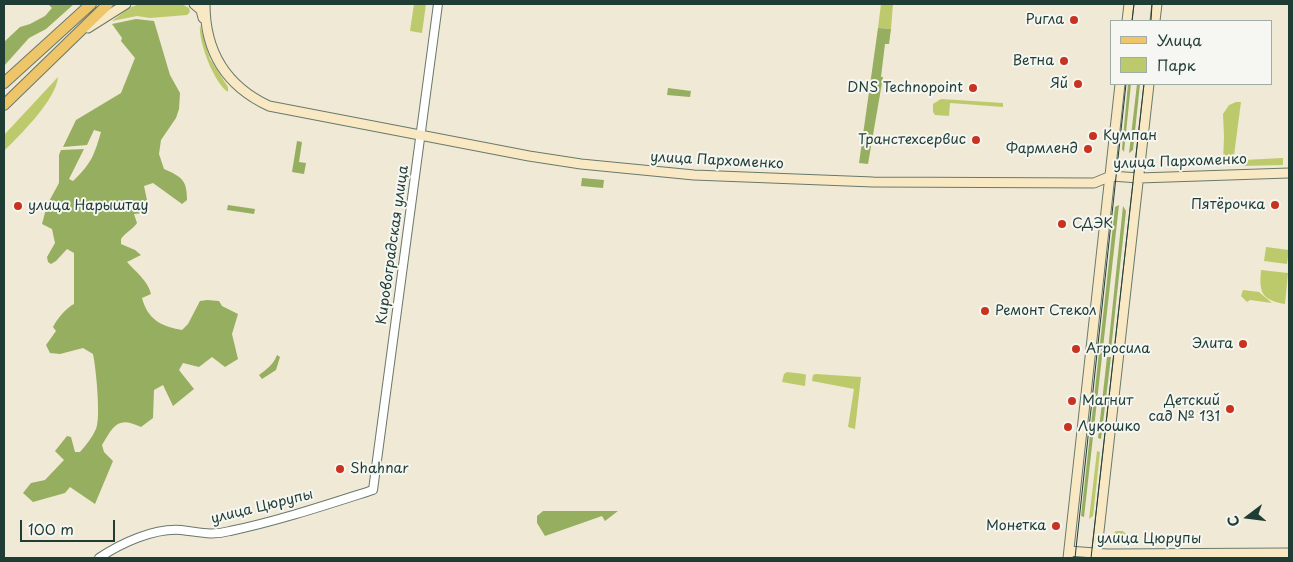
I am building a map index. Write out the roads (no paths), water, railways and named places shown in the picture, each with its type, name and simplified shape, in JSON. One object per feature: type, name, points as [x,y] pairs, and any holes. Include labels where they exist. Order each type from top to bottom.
[{"type":"main road","points":[[4,83],[91,4]]},
{"type":"main road","points":[[4,106],[108,4]]},
{"type":"main road","points":[[73,38],[126,4]]},
{"type":"main road","points":[[194,4],[201,10],[208,33]]},
{"type":"main road","points":[[1127,20],[1129,4]]},
{"type":"main road","points":[[1155,20],[1157,4]]},
{"type":"main road","name":"улица Пархоменко","points":[[204,6],[211,45],[222,67],[242,90],[255,100],[269,106],[501,151],[574,162],[694,175],[873,182],[1094,183],[1111,176],[1139,178],[1289,173]]},
{"type":"main road","points":[[1069,555],[1120,85]]},
{"type":"main road","points":[[1096,556],[1149,85]]},
{"type":"main road","name":"улица Цюрупы","points":[[1069,555],[1289,553]]},
{"type":"street","name":"Кировоградская улица","points":[[373,490],[438,4]]},
{"type":"street","name":"улица Цюрупы","points":[[100,557],[132,541],[157,533],[180,530],[205,534],[229,532],[297,514],[373,490]]},
{"type":"tram line","points":[[1132,20],[1134,4]]},
{"type":"tram line","points":[[1151,20],[1152,4]]},
{"type":"tram line","points":[[1075,558],[1126,85]]},
{"type":"tram line","points":[[1091,558],[1144,85]]},
{"type":"place","name":"Ригла","points":[[1074,20]]},
{"type":"place","name":"Ветна","points":[[1064,61]]},
{"type":"place","name":"Яй","points":[[1078,84]]},
{"type":"place","name":"DNS Technopoint","points":[[973,88]]},
{"type":"place","name":"Кумпан","points":[[1093,136]]},
{"type":"place","name":"Транстехсервис","points":[[976,140]]},
{"type":"place","name":"Фармленд","points":[[1088,149]]},
{"type":"place","name":"Пятёрочка","points":[[1275,205]]},
{"type":"place","name":"улица Нарыштау","points":[[18,206]]},
{"type":"place","name":"СДЭК","points":[[1062,224]]},
{"type":"place","name":"Ремонт Стекол","points":[[985,311]]},
{"type":"place","name":"Элита","points":[[1243,344]]},
{"type":"place","name":"Агросила","points":[[1076,349]]},
{"type":"place","name":"Магнит","points":[[1072,401]]},
{"type":"place","name":"Детский сад № 131","points":[[1230,409]]},
{"type":"place","name":"Лукошко","points":[[1068,427]]},
{"type":"place","name":"Shahnar","points":[[340,469]]},
{"type":"place","name":"Монетка","points":[[1056,526]]}]
